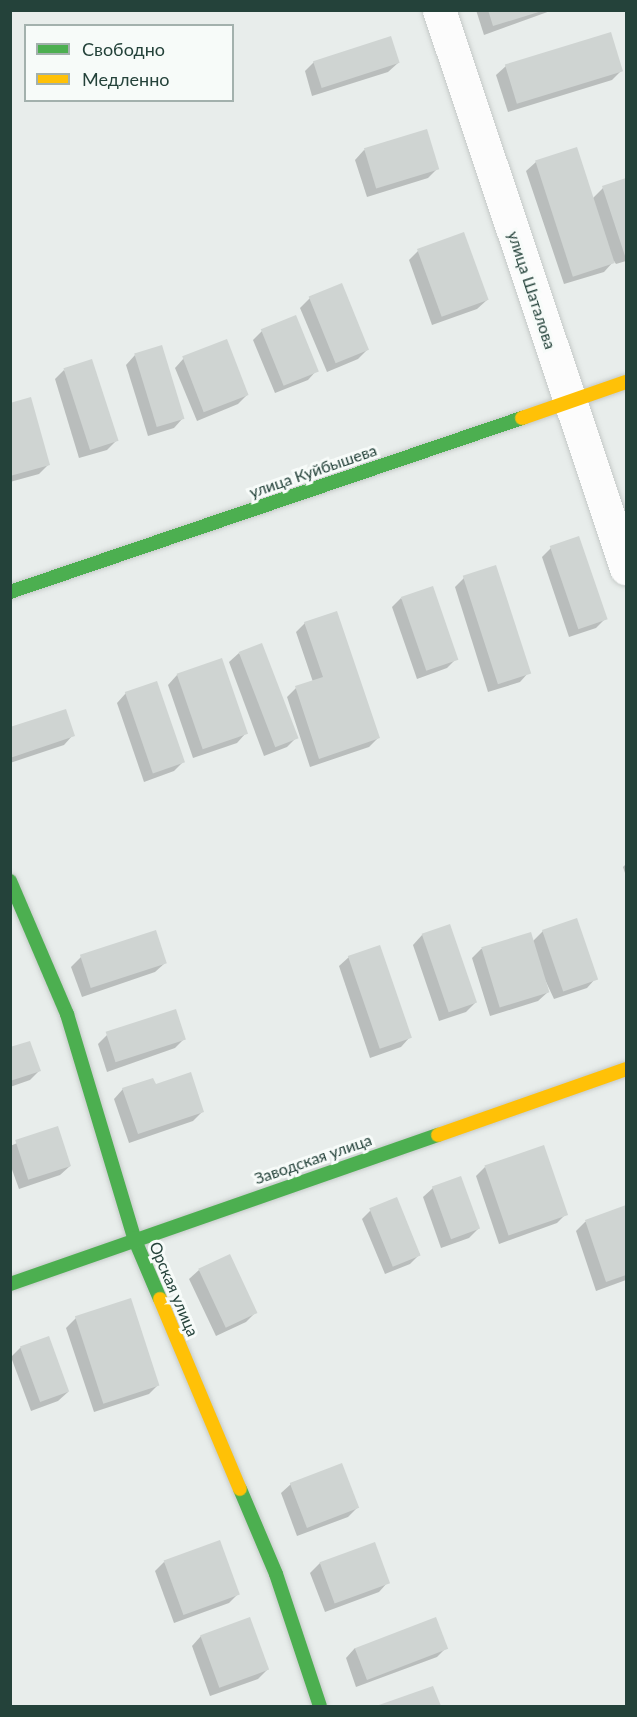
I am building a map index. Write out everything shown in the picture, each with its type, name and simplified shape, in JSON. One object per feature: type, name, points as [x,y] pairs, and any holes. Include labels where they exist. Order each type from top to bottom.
[{"type":"street","name":"улица Шаталова","points":[[439,10],[627,568]]},
{"type":"street","name":"улица Куйбышева","points":[[10,592],[627,382]]},
{"type":"street","name":"Орская улица","points":[[10,881],[67,1014],[134,1238],[276,1574],[320,1707]]},
{"type":"street","name":"Заводская улица","points":[[10,1284],[134,1238],[627,1069]]},
{"type":"building","points":[[488,10],[542,10],[542,11],[493,26]]},
{"type":"building","points":[[611,32],[623,71],[517,104],[505,64]]},
{"type":"building","points":[[391,36],[400,63],[322,88],[313,61]]},
{"type":"building","points":[[427,129],[439,169],[376,188],[364,148]]},
{"type":"building","points":[[577,147],[615,263],[573,277],[535,161]]},
{"type":"building","points":[[626,178],[626,259],[602,186]]},
{"type":"building","points":[[464,232],[489,300],[442,317],[417,249]]},
{"type":"building","points":[[342,283],[369,350],[336,363],[309,296]]},
{"type":"building","points":[[296,315],[319,372],[284,386],[261,329]]},
{"type":"building","points":[[227,339],[249,395],[204,412],[182,356]]},
{"type":"building","points":[[162,345],[185,419],[157,427],[134,353]]},
{"type":"building","points":[[92,359],[119,441],[90,450],[63,368]]},
{"type":"building","points":[[31,397],[50,465],[10,476],[10,403]]},
{"type":"building","points":[[579,536],[608,619],[578,629],[550,546]]},
{"type":"building","points":[[496,565],[531,673],[498,684],[463,576]]},
{"type":"building","points":[[433,586],[458,660],[426,671],[401,597]]},
{"type":"building","points":[[337,611],[380,738],[319,759],[295,686],[323,677],[304,622]]},
{"type":"building","points":[[262,643],[299,738],[275,747],[239,652]]},
{"type":"building","points":[[222,658],[248,734],[203,749],[177,674]]},
{"type":"building","points":[[157,681],[185,762],[153,773],[125,692]]},
{"type":"building","points":[[66,709],[75,736],[10,758],[10,727]]},
{"type":"building","points":[[577,918],[598,979],[563,992],[542,930]]},
{"type":"building","points":[[450,924],[477,1002],[449,1012],[422,934]]},
{"type":"building","points":[[156,930],[167,963],[91,988],[80,955]]},
{"type":"building","points":[[531,932],[549,992],[500,1007],[481,947]]},
{"type":"building","points":[[380,945],[412,1038],[380,1049],[348,956]]},
{"type":"building","points":[[176,1009],[186,1039],[116,1062],[106,1032]]},
{"type":"building","points":[[30,1041],[41,1071],[10,1081],[10,1047]]},
{"type":"building","points":[[191,1072],[204,1112],[138,1134],[122,1088],[153,1078],[156,1084]]},
{"type":"building","points":[[58,1126],[71,1166],[28,1180],[15,1140]]},
{"type":"building","points":[[544,1145],[568,1215],[509,1235],[484,1166]]},
{"type":"building","points":[[461,1176],[480,1229],[451,1239],[432,1187]]},
{"type":"building","points":[[397,1197],[421,1255],[393,1267],[369,1208]]},
{"type":"building","points":[[626,1205],[626,1275],[606,1282],[585,1220]]},
{"type":"building","points":[[230,1254],[257,1313],[226,1328],[198,1269]]},
{"type":"building","points":[[131,1298],[159,1385],[103,1404],[75,1316]]},
{"type":"building","points":[[49,1336],[69,1391],[40,1402],[20,1347]]},
{"type":"building","points":[[342,1463],[359,1508],[307,1528],[290,1483]]},
{"type":"building","points":[[220,1540],[240,1595],[183,1615],[164,1561]]},
{"type":"building","points":[[375,1542],[390,1583],[335,1604],[320,1562]]},
{"type":"building","points":[[250,1617],[269,1670],[219,1688],[200,1635]]},
{"type":"building","points":[[436,1617],[448,1649],[367,1680],[355,1648]]},
{"type":"building","points":[[433,1686],[441,1706],[376,1706]]},
{"type":"traffic: fast","points":[[10,592],[522,418]]},
{"type":"traffic: fast","points":[[10,881],[67,1014],[134,1238],[160,1299]]},
{"type":"traffic: fast","points":[[10,1284],[438,1135]]},
{"type":"traffic: fast","points":[[240,1489],[276,1574],[320,1706]]},
{"type":"traffic: slow","points":[[522,418],[626,382]]},
{"type":"traffic: slow","points":[[438,1135],[626,1069]]},
{"type":"traffic: slow","points":[[160,1299],[240,1489]]}]
